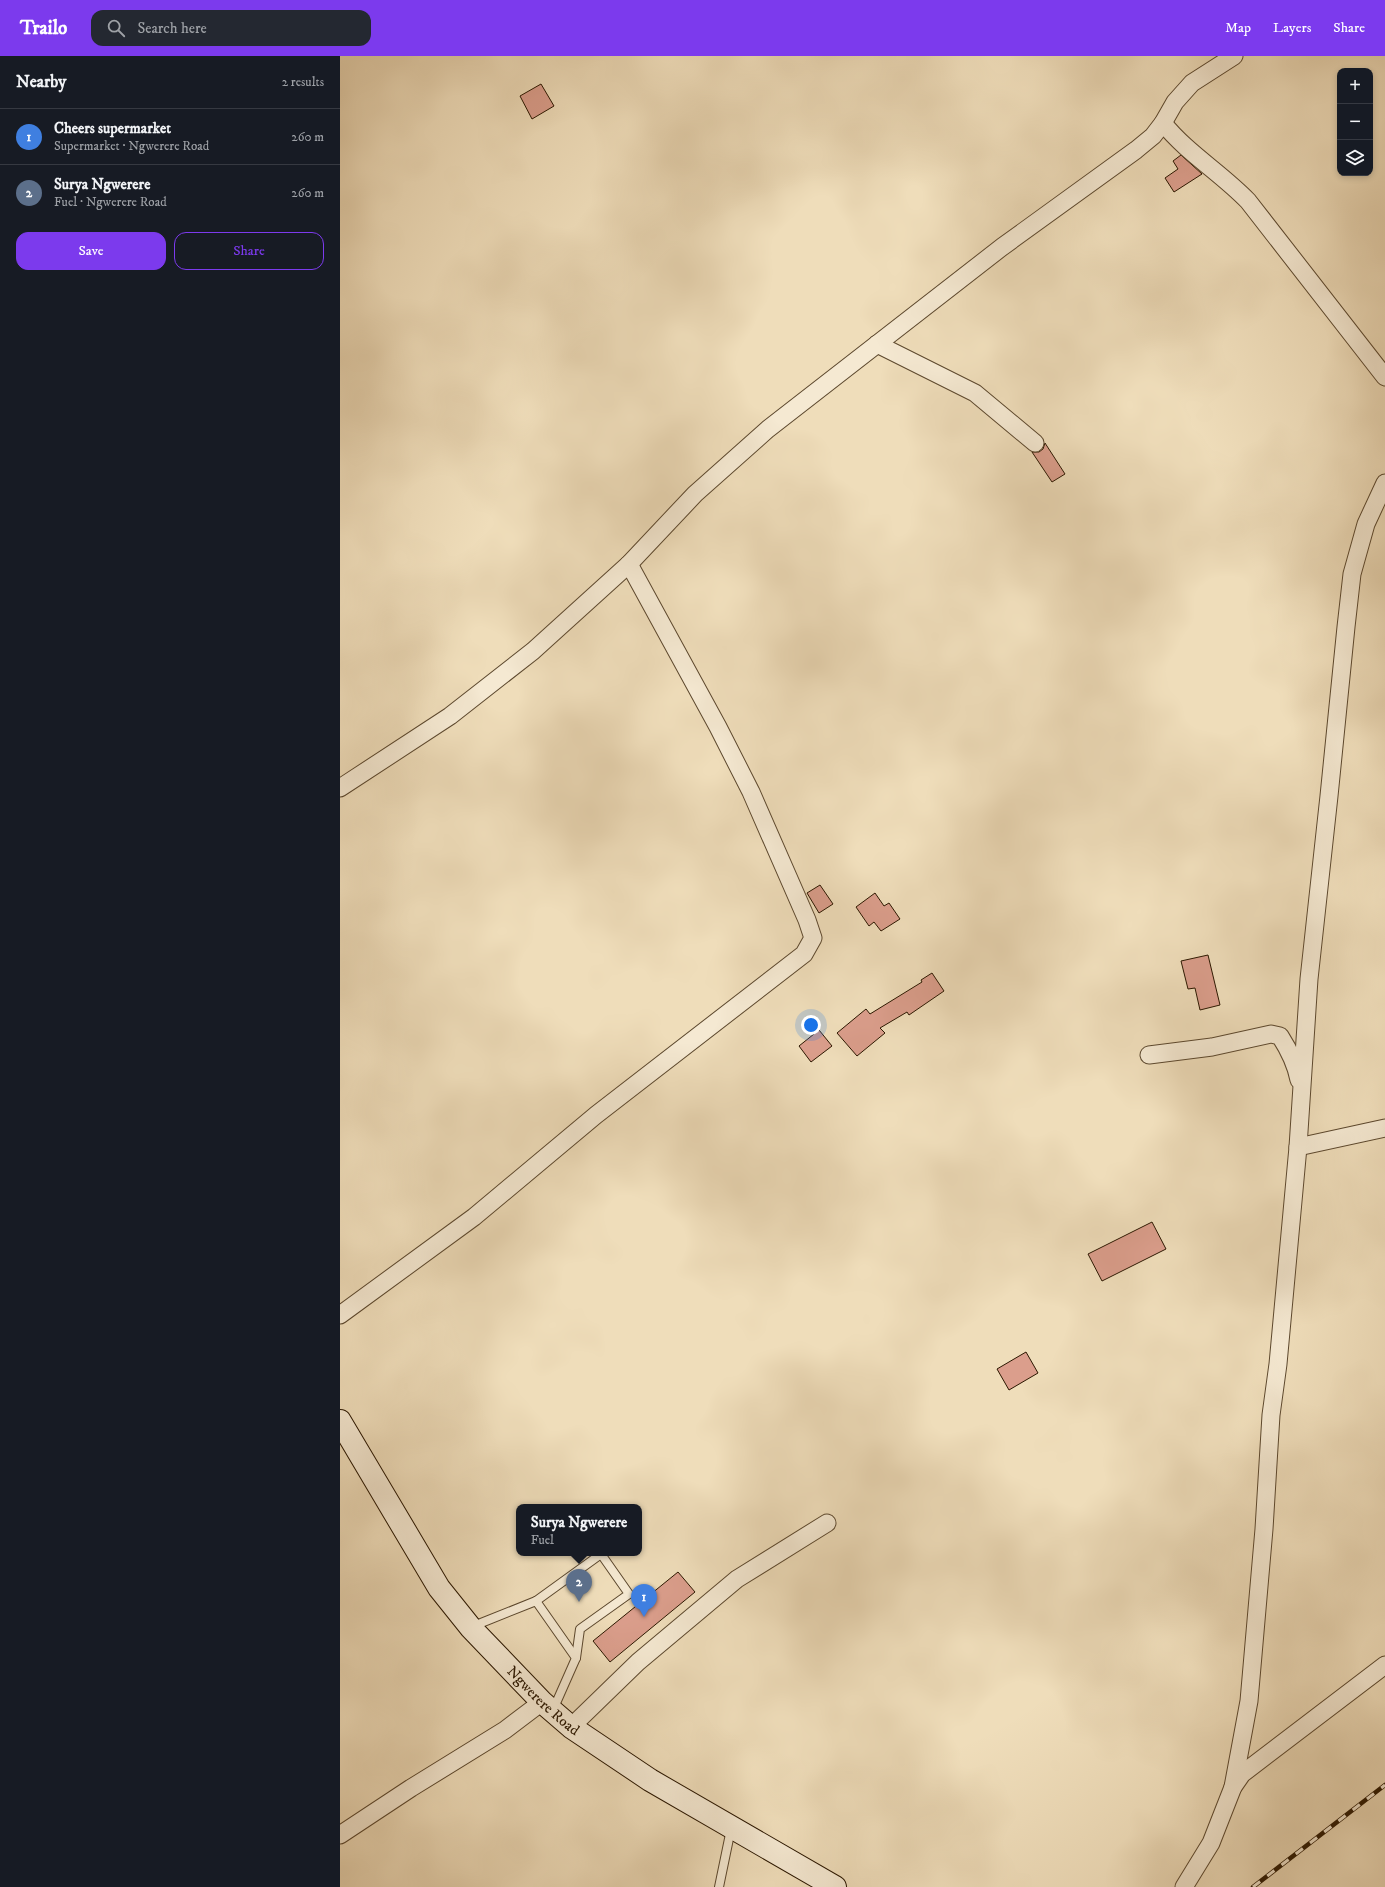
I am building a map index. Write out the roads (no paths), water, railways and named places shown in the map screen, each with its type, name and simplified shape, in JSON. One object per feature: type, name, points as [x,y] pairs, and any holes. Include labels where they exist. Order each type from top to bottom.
[{"type":"main road","name":"Ngwerere Road","points":[[340,1421],[439,1588],[470,1628],[547,1707],[571,1726],[650,1780],[835,1887]]},
{"type":"street","points":[[340,788],[456,711],[543,642],[629,564],[695,494],[768,429],[1002,247],[1136,150],[1153,136],[1163,123],[1175,102],[1192,83],[1234,56]]},
{"type":"street","points":[[1163,123],[1172,135],[1202,162],[1235,188],[1248,201],[1385,377]]},
{"type":"street","points":[[877,344],[975,393],[1035,443]]},
{"type":"street","points":[[1184,1887],[1211,1843],[1233,1787],[1248,1702],[1264,1537],[1271,1415],[1278,1364],[1298,1147],[1309,979],[1352,574],[1366,524],[1385,484]]},
{"type":"street","points":[[340,1315],[474,1217],[596,1115],[804,954],[813,938],[807,920],[752,792],[629,564]]},
{"type":"street","points":[[1149,1055],[1212,1047],[1271,1034],[1280,1036],[1288,1049],[1297,1070],[1301,1096]]},
{"type":"street","points":[[1298,1147],[1385,1128]]},
{"type":"street","points":[[571,1726],[638,1662],[737,1579],[827,1523]]},
{"type":"street","points":[[1233,1787],[1242,1774],[1385,1666]]},
{"type":"street","points":[[340,1835],[411,1788],[504,1730],[547,1707]]},
{"type":"lane","points":[[470,1628],[536,1601],[598,1556]]},
{"type":"lane","points":[[547,1707],[576,1658],[580,1629],[629,1594],[602,1556]]},
{"type":"lane","points":[[536,1601],[576,1658]]},
{"type":"lane","points":[[719,1887],[731,1828]]},
{"type":"railway","points":[[1253,1887],[1385,1785]]},
{"type":"place","name":"Surya Ngwerere","points":[[579,1602]]},
{"type":"place","name":"Cheers supermarket","points":[[644,1617]]}]
